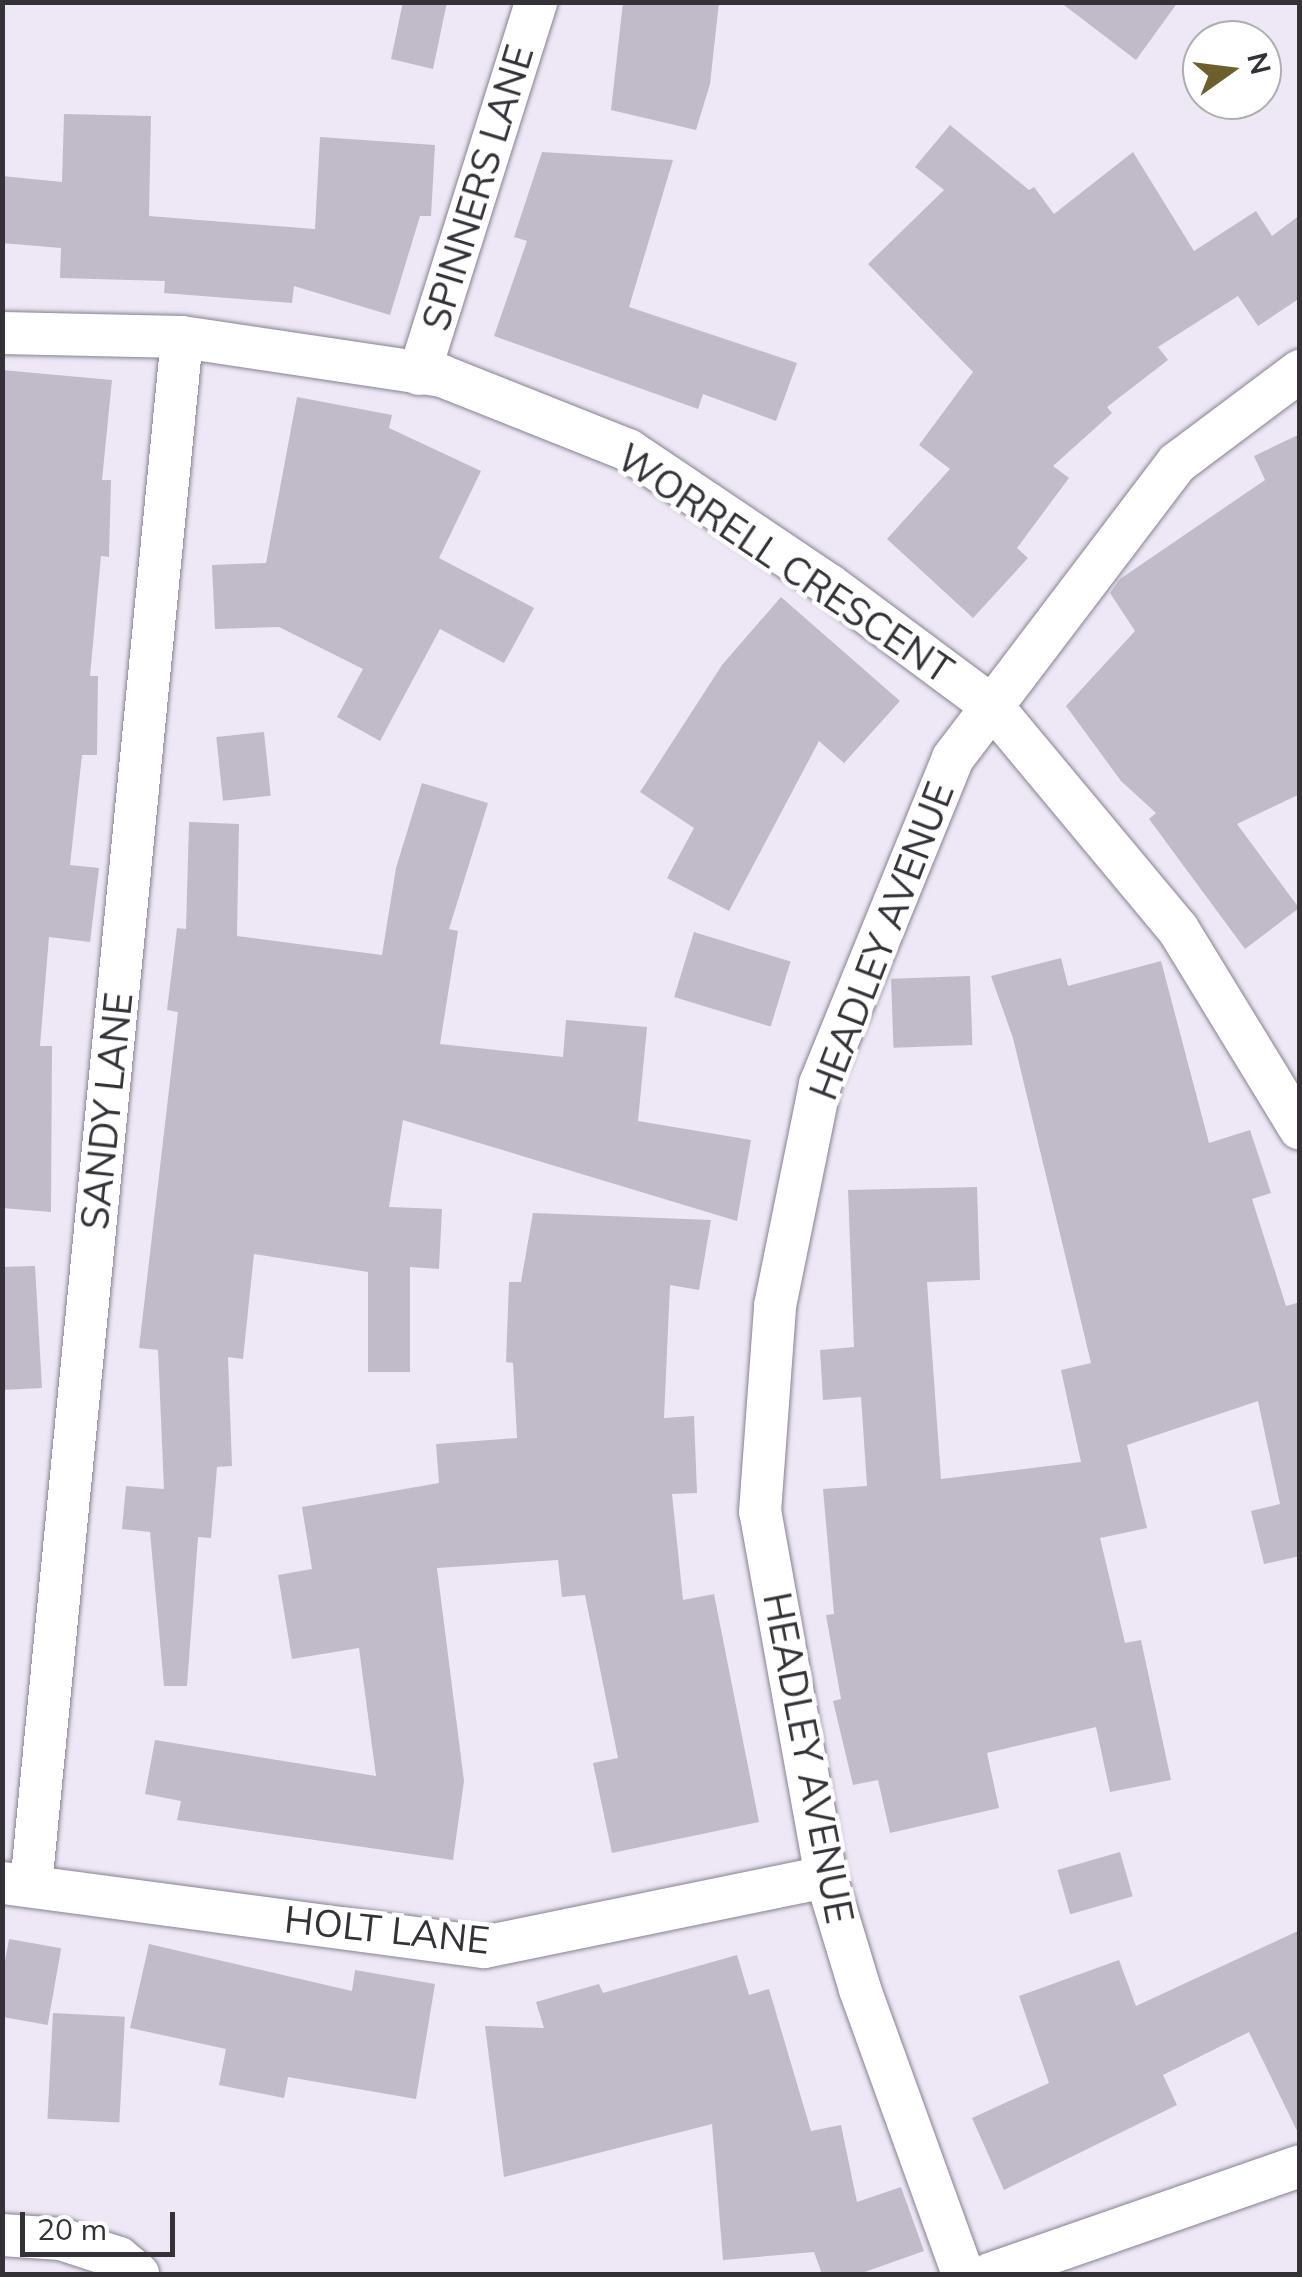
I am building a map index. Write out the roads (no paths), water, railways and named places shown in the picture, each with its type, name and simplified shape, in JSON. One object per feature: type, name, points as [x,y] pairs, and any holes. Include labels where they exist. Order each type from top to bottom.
[{"type":"street","name":"SPINNERS LANE","points":[[419,374],[536,2]]},
{"type":"street","name":"WORRELL CRESCENT","points":[[2,333],[182,337],[442,376],[628,450],[829,586],[992,706],[1178,929],[1300,1129]]},
{"type":"street","name":"SANDY LANE","points":[[17,1884],[182,337]]},
{"type":"street","name":"HEADLEY AVENUE","points":[[963,2274],[860,1989],[826,1877],[760,1512],[775,1306],[820,1084],[953,758],[1177,464],[1300,371]]},
{"type":"street","name":"HOLT LANE","points":[[17,1884],[484,1948],[826,1877]]},
{"type":"street","points":[[990,2274],[1300,2166]]},
{"type":"street","points":[[2,2235],[60,2238],[119,2258],[138,2274]]}]
